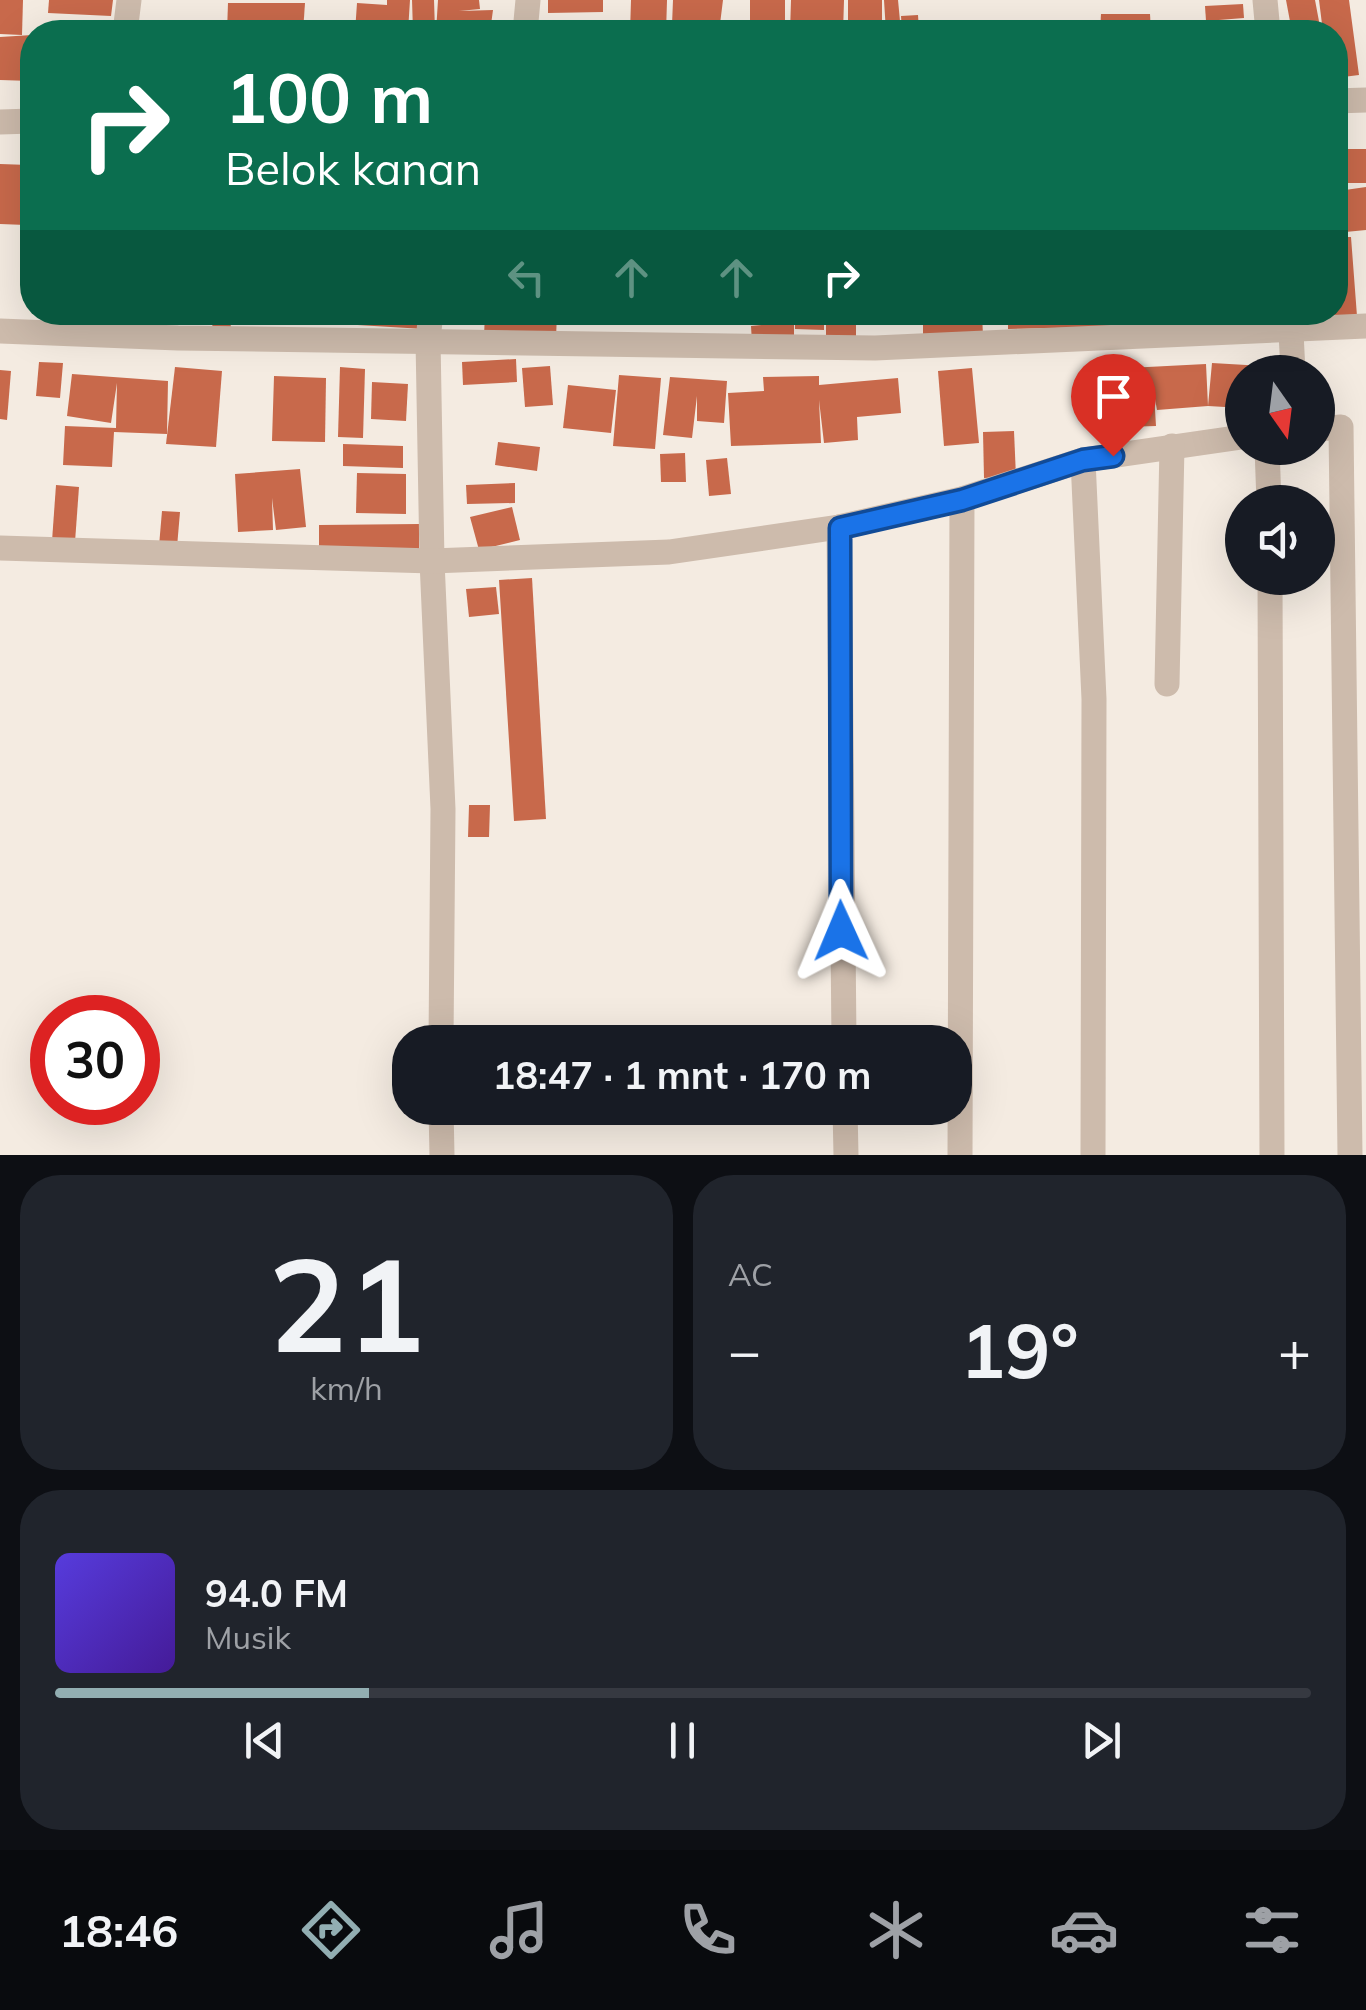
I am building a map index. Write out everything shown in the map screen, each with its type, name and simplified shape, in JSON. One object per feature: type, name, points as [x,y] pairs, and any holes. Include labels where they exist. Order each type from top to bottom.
[{"type":"street","points":[[430,325],[432,561],[443,809],[442,1025]]},
{"type":"street","points":[[0,331],[178,338],[875,348],[1229,325]]},
{"type":"street","points":[[1290,325],[1292,355]]},
{"type":"street","points":[[1335,428],[1341,427],[1350,1155]]},
{"type":"street","points":[[0,548],[432,561],[668,552],[840,528],[962,500],[1083,460],[1225,438]]},
{"type":"street","points":[[1167,684],[1172,446]]},
{"type":"street","points":[[1083,460],[1094,699],[1094,1155]]},
{"type":"street","points":[[960,1155],[962,500]]},
{"type":"street","points":[[840,528],[844,1025]]},
{"type":"street","points":[[1270,595],[1272,1155]]},
{"type":"street","points":[[441,1125],[442,1155]]},
{"type":"street","points":[[845,1125],[846,1155]]},
{"type":"building","points":[[0,0],[23,0],[20,35],[0,34]]},
{"type":"building","points":[[49,0],[113,0],[111,16],[48,13]]},
{"type":"building","points":[[387,0],[410,0],[409,20],[356,20],[357,3],[387,5]]},
{"type":"building","points":[[412,0],[434,0],[435,20],[413,20]]},
{"type":"building","points":[[438,0],[479,0],[480,9],[459,11],[493,10],[492,20],[437,20]]},
{"type":"building","points":[[548,0],[603,0],[603,12],[548,13]]},
{"type":"building","points":[[631,0],[667,0],[666,20],[630,20]]},
{"type":"building","points":[[673,0],[723,0],[720,20],[672,20]]},
{"type":"building","points":[[750,0],[785,0],[785,20],[750,20]]},
{"type":"building","points":[[791,0],[844,0],[843,20],[790,20]]},
{"type":"building","points":[[848,0],[882,0],[882,20],[848,20]]},
{"type":"building","points":[[884,0],[898,0],[900,20],[885,20]]},
{"type":"building","points":[[1286,0],[1315,0],[1319,20],[1290,20]]},
{"type":"building","points":[[1319,0],[1349,0],[1359,75],[1348,76],[1348,20],[1322,20]]},
{"type":"building","points":[[228,3],[305,3],[304,20],[227,20]]},
{"type":"building","points":[[1243,4],[1244,18],[1206,20],[1205,6]]},
{"type":"building","points":[[1101,14],[1150,14],[1150,20],[1101,20]]},
{"type":"building","points":[[918,15],[918,20],[901,20],[901,16]]},
{"type":"building","points":[[20,36],[20,81],[0,80],[0,37]]},
{"type":"building","points":[[1348,149],[1366,149],[1366,183],[1348,183]]},
{"type":"building","points":[[0,164],[20,165],[20,225],[0,224]]},
{"type":"building","points":[[1366,187],[1366,230],[1348,232],[1348,190]]},
{"type":"building","points":[[1348,237],[1351,237],[1357,316],[1348,317]]},
{"type":"building","points":[[212,325],[231,325],[231,331],[213,332]]},
{"type":"building","points":[[357,325],[424,325],[424,329]]},
{"type":"building","points":[[484,325],[557,325],[556,339],[484,337]]},
{"type":"building","points":[[794,325],[794,341],[752,343],[751,326]]},
{"type":"building","points":[[795,325],[824,325],[824,330],[795,329]]},
{"type":"building","points":[[826,325],[856,325],[856,336],[826,336]]},
{"type":"building","points":[[923,325],[983,325],[983,337],[923,338]]},
{"type":"building","points":[[1008,325],[1158,325],[1158,326],[1008,329]]},
{"type":"building","points":[[1165,325],[1236,325],[1166,331]]},
{"type":"building","points":[[516,359],[517,382],[463,385],[462,362]]},
{"type":"building","points":[[39,362],[63,363],[60,398],[36,396]]},
{"type":"building","points":[[1212,363],[1225,364],[1225,407],[1208,406]]},
{"type":"building","points":[[1206,364],[1208,406],[1157,410],[1154,393],[1156,426],[1091,428],[1089,370]]},
{"type":"building","points":[[550,366],[553,405],[525,407],[522,368]]},
{"type":"building","points":[[175,367],[222,371],[216,447],[166,444]]},
{"type":"building","points":[[340,367],[365,369],[363,438],[338,437]]},
{"type":"building","points":[[972,368],[979,443],[944,446],[938,371]]},
{"type":"building","points":[[0,370],[11,371],[7,420],[0,419]]},
{"type":"building","points":[[72,374],[168,381],[167,434],[114,432],[112,467],[63,465],[65,426],[116,428],[117,383],[111,423],[67,416]]},
{"type":"building","points":[[619,375],[661,378],[655,449],[613,446]]},
{"type":"building","points":[[274,376],[326,378],[325,442],[272,441]]},
{"type":"building","points":[[819,376],[819,385],[898,378],[901,413],[857,417],[858,440],[824,443],[819,400],[821,443],[731,446],[728,393],[764,391],[763,377]]},
{"type":"building","points":[[670,377],[727,381],[724,423],[697,421],[697,396],[692,438],[663,435]]},
{"type":"building","points":[[372,382],[408,384],[406,421],[371,419]]},
{"type":"building","points":[[568,385],[616,390],[611,433],[563,428]]},
{"type":"building","points":[[1014,431],[1016,477],[984,478],[983,432]]},
{"type":"building","points":[[498,442],[540,447],[537,471],[495,465]]},
{"type":"building","points":[[343,444],[403,446],[403,468],[343,466]]},
{"type":"building","points":[[685,453],[686,482],[661,482],[660,454]]},
{"type":"building","points":[[727,458],[731,494],[709,496],[706,460]]},
{"type":"building","points":[[300,469],[306,527],[276,530],[272,498],[273,530],[238,532],[235,474]]},
{"type":"building","points":[[357,473],[406,474],[406,514],[356,513]]},
{"type":"building","points":[[515,483],[515,503],[467,504],[466,485]]},
{"type":"building","points":[[56,485],[79,487],[75,542],[52,541]]},
{"type":"building","points":[[512,507],[520,540],[479,550],[470,517]]},
{"type":"building","points":[[162,511],[180,512],[177,547],[159,546]]},
{"type":"building","points":[[419,524],[419,549],[319,550],[319,525]]},
{"type":"building","points":[[532,578],[546,819],[514,821],[499,580]]},
{"type":"building","points":[[496,587],[499,614],[469,617],[466,589]]},
{"type":"building","points":[[469,805],[490,805],[489,837],[468,837]]},
{"type":"route","points":[[841,931],[840,528],[962,500],[1083,460],[1113,456]]}]
